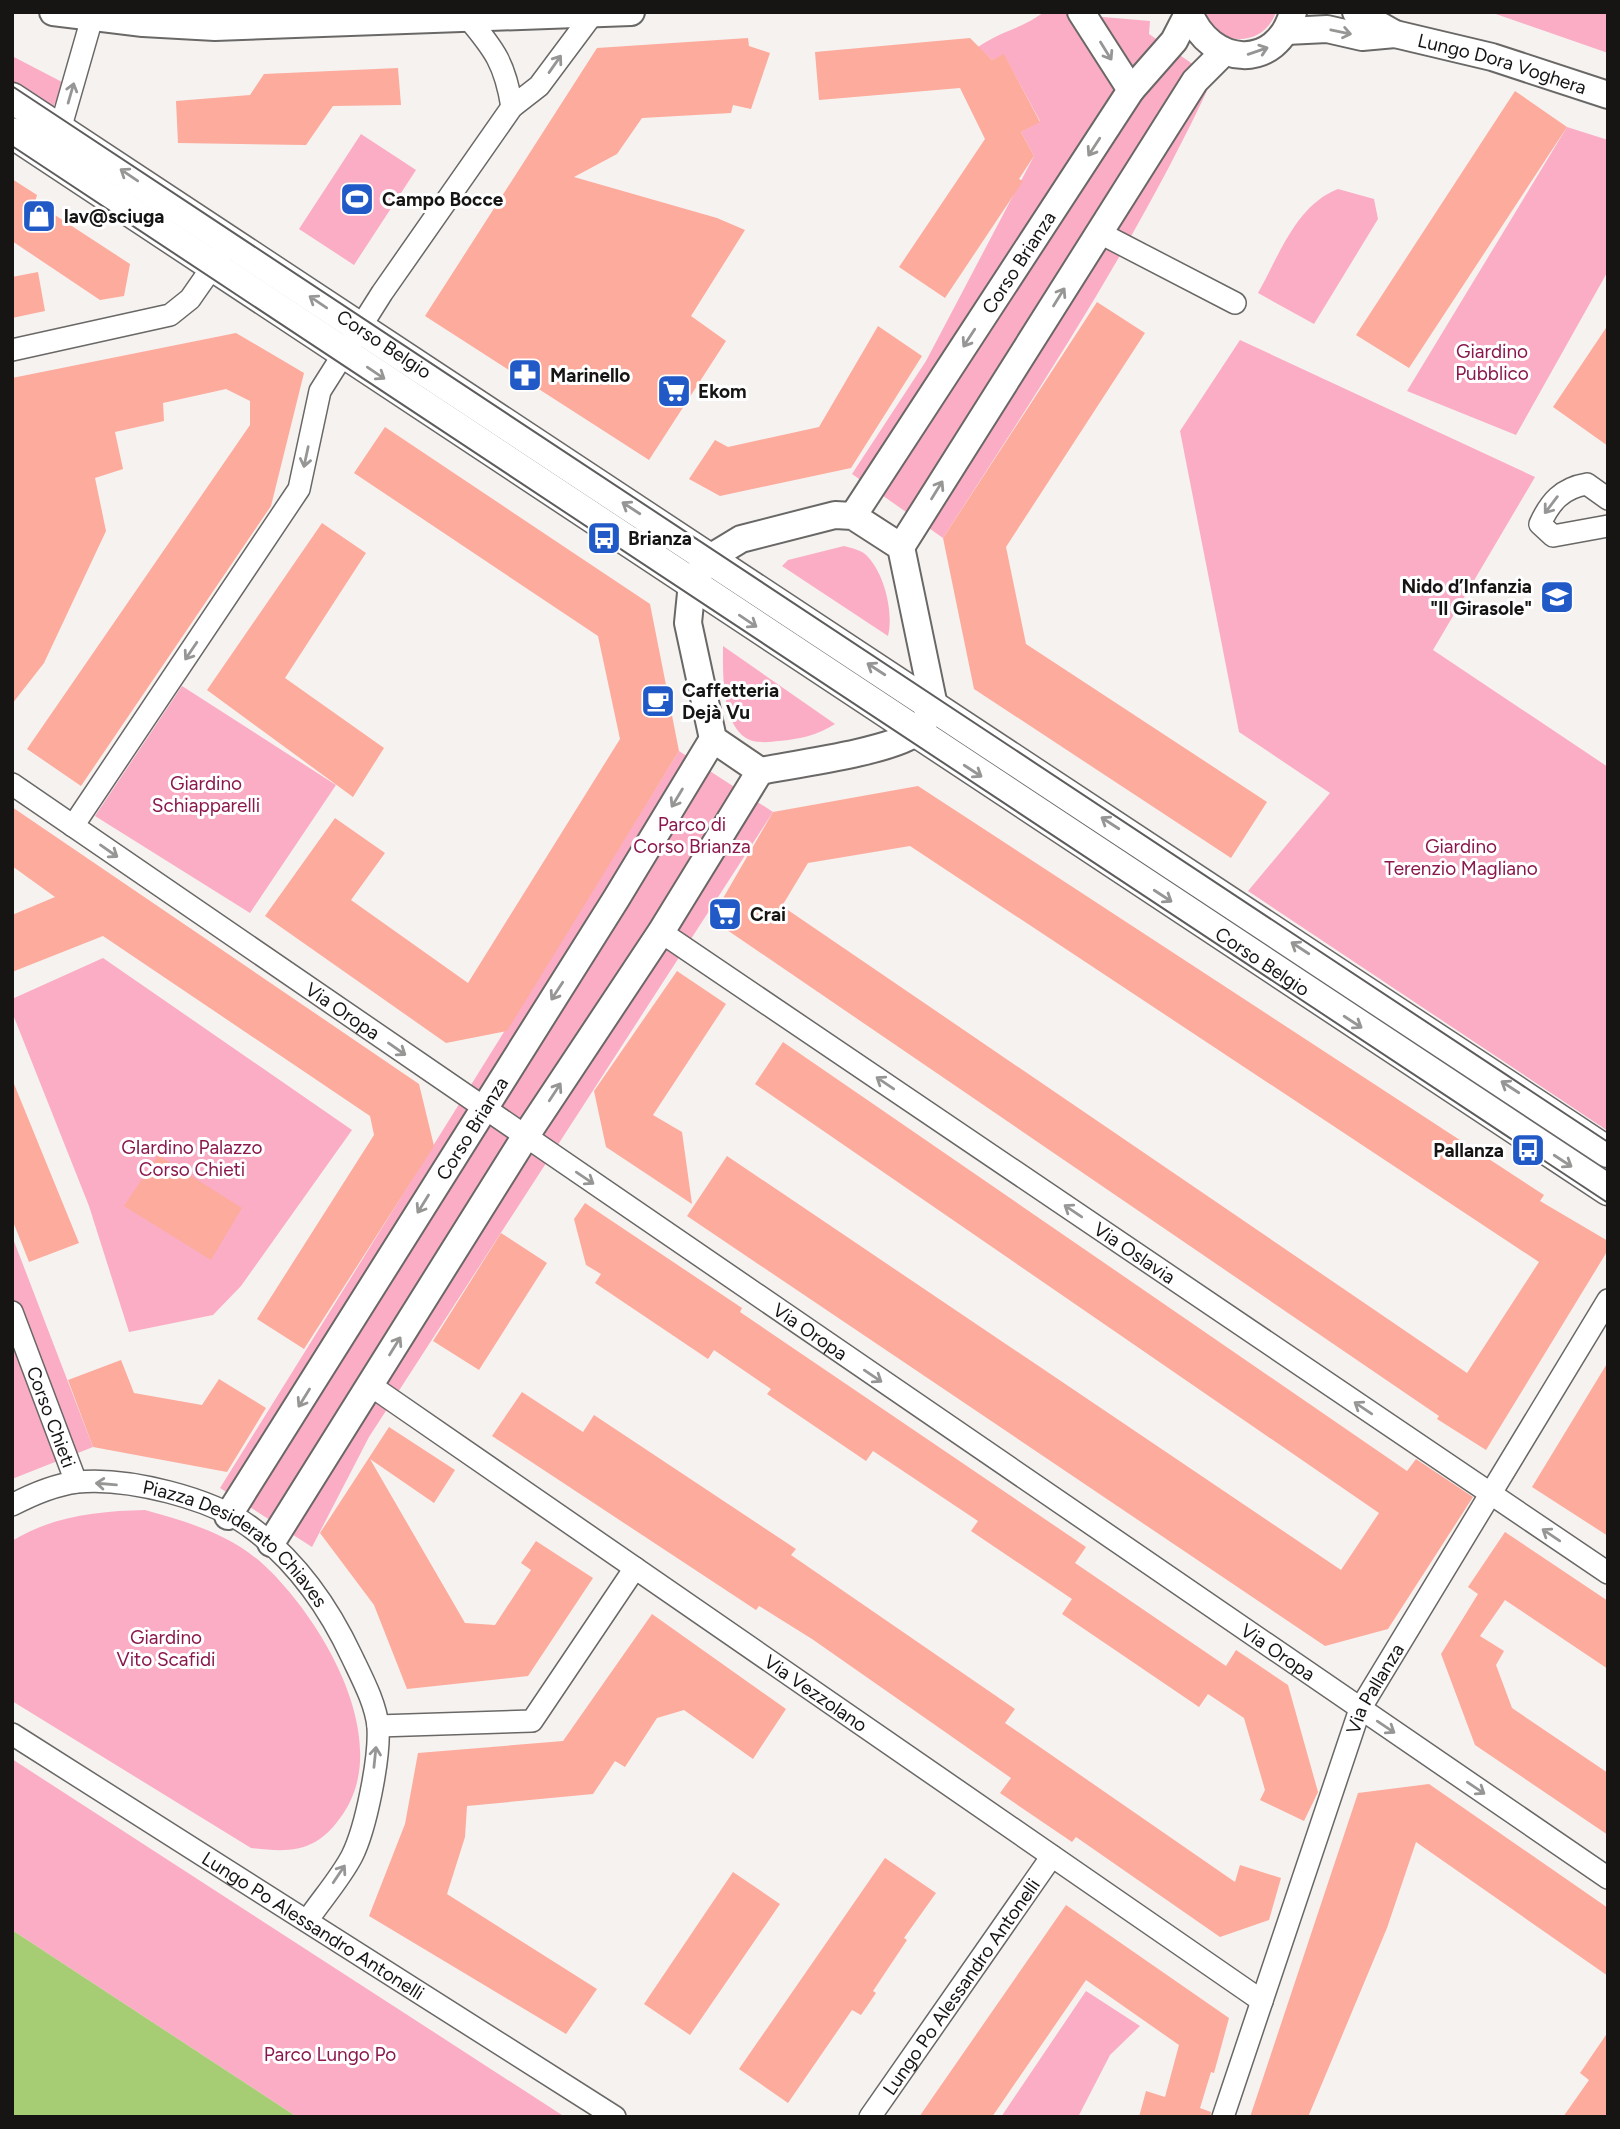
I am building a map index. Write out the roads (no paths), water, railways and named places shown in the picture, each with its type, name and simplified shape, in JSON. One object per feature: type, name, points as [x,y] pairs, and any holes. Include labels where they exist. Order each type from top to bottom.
[{"type":"main road","name":"Corso Belgio","points":[[12,98],[61,130],[222,255]]},
{"type":"main road","name":"Corso Belgio","points":[[12,133],[51,159],[222,255],[700,571],[916,733],[1608,1191]]},
{"type":"main road","name":"Corso Belgio","points":[[700,571],[933,706],[1608,1152]]},
{"type":"street","points":[[53,12],[92,18],[215,27],[631,12]]},
{"type":"street","points":[[1081,12],[1131,90]]},
{"type":"street","points":[[901,547],[853,516],[835,515],[741,539],[700,571],[688,623],[713,739],[760,771],[872,749],[916,733],[933,706],[901,547],[1195,81],[1224,52],[1206,43],[1195,29],[1189,12]]},
{"type":"street","name":"Corso Brianza","points":[[853,516],[1131,90],[1174,41],[1189,12]]},
{"type":"street","name":"Lungo Dora Voghera","points":[[1356,12],[1395,34],[1492,57],[1608,95]]},
{"type":"street","points":[[351,340],[512,107],[539,86],[592,15]]},
{"type":"street","points":[[467,17],[495,49],[503,66],[512,107]]},
{"type":"street","points":[[51,159],[92,18]]},
{"type":"street","name":"Lungo Dora Voghera","points":[[1224,52],[1242,55],[1258,53],[1274,44],[1289,22],[1362,37],[1395,34]]},
{"type":"street","points":[[1100,233],[1234,303]]},
{"type":"street","points":[[12,350],[170,315],[190,299],[222,255]]},
{"type":"street","name":"Corso Belgio","points":[[73,826],[299,489],[320,391],[351,340]]},
{"type":"street","points":[[1608,499],[1587,484],[1572,486],[1557,497],[1540,524],[1553,536],[1608,526]]},
{"type":"street","name":"Corso Brianza","points":[[228,1516],[482,1108],[616,899],[713,739]]},
{"type":"street","points":[[271,1543],[526,1138],[661,932],[760,771]]},
{"type":"street","name":"Via Oropa","points":[[12,784],[1608,1878]]},
{"type":"street","name":"Via Oslavia","points":[[661,932],[1608,1573]]},
{"type":"street","name":"Via Pallanza","points":[[1223,2117],[1360,1709],[1608,1300]]},
{"type":"street","name":"Corso Chieti","points":[[12,1311],[76,1482]]},
{"type":"street","name":"Via Vezzolano","points":[[370,1385],[1262,2001]]},
{"type":"street","name":"Piazza Desiderato Chiaves","points":[[12,1505],[32,1494],[76,1482],[153,1489],[203,1503],[250,1527],[271,1543],[294,1565],[338,1626],[363,1680],[378,1726],[371,1792],[352,1855],[307,1921]]},
{"type":"street","points":[[378,1726],[532,1721],[635,1568]]},
{"type":"street","name":"Lungo Po Alessandro Antonelli","points":[[12,1734],[615,2117]]},
{"type":"street","name":"Lungo Po Alessandro Antonelli","points":[[870,2117],[1052,1856]]},
{"type":"tram line","points":[[12,86],[1608,1142]]},
{"type":"tram line","points":[[12,146],[1608,1203]]},
{"type":"place","name":"Campo Bocce","points":[[357,199]]},
{"type":"place","name":"lav@sciuga","points":[[39,216]]},
{"type":"place","name":"Marinello","points":[[525,375]]},
{"type":"place","name":"Ekom","points":[[674,391]]},
{"type":"place","name":"Brianza","points":[[604,538]]},
{"type":"place","name":"Nido d’Infanzia \"Il Girasole\"","points":[[1557,597]]},
{"type":"place","name":"Caffetteria Dejà Vu","points":[[658,701]]},
{"type":"place","name":"Crai","points":[[725,914]]},
{"type":"place","name":"Pallanza","points":[[1528,1150]]},
{"type":"park label","name":"Giardino Pubblico","points":[[1492,362]]},
{"type":"park label","name":"Giardino Schiapparelli","points":[[206,794]]},
{"type":"park label","name":"Parco di Corso Brianza","points":[[692,835]]},
{"type":"park label","name":"Giardino Terenzio Magliano","points":[[1461,857]]},
{"type":"park label","name":"GIardino Palazzo Corso Chieti","points":[[192,1158]]},
{"type":"park label","name":"Giardino Vito Scafidi","points":[[166,1648]]},
{"type":"park label","name":"Parco Lungo Po","points":[[330,2054]]}]
